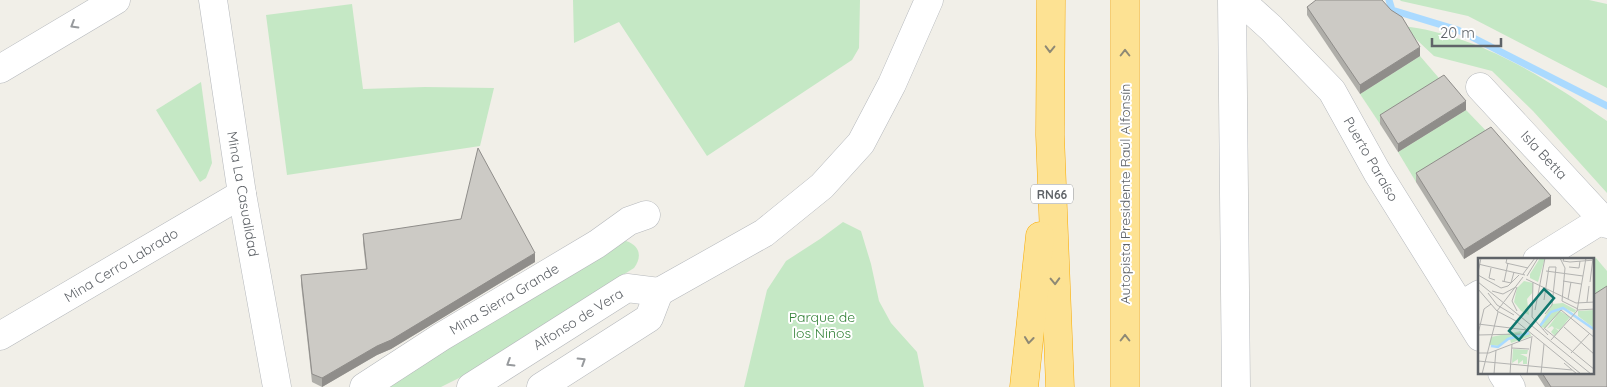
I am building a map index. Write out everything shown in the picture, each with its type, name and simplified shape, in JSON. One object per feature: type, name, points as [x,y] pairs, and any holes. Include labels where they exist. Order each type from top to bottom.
[{"type":"highway","name":"RN66","points":[[1051,0],[1050,135],[1060,387]]},
{"type":"highway","name":"Autopista Presidente Raúl Alfonsín","points":[[1125,0],[1125,387]]},
{"type":"highway","points":[[1024,387],[1050,135]]},
{"type":"street","points":[[0,69],[116,0]]},
{"type":"street","name":"Mina La Casualidad","points":[[213,0],[242,194],[277,387]]},
{"type":"street","points":[[541,387],[650,318],[659,292],[764,233],[822,186],[861,143],[892,84],[929,0]]},
{"type":"street","points":[[1232,0],[1236,387]]},
{"type":"street","name":"Puerto Paraíso","points":[[1240,0],[1271,28],[1332,91],[1377,172],[1470,300],[1478,330]]},
{"type":"street","name":"Isla Betta","points":[[1480,87],[1605,221]]},
{"type":"street","name":"Mina Cerro Labrado","points":[[0,336],[242,194]]},
{"type":"street","name":"Mina Sierra Grande","points":[[364,387],[440,337],[597,244],[629,221],[646,215]]},
{"type":"street","points":[[1540,258],[1605,221]]},
{"type":"street","name":"Alfonso de Vera","points":[[471,387],[627,288],[659,292]]},
{"type":"street","points":[[1503,374],[1511,387]]},
{"type":"green space","points":[[573,0],[860,0],[859,48],[852,60],[707,156],[619,22],[574,43]]},
{"type":"green space","points":[[1400,0],[1589,0],[1607,4],[1607,88],[1468,16]]},
{"type":"green space","points":[[352,4],[363,89],[425,87],[494,88],[480,146],[287,175],[266,15]]},
{"type":"green space","points":[[1402,26],[1457,38],[1510,60],[1560,89],[1607,121],[1607,193],[1533,111],[1492,71],[1434,56]]},
{"type":"green space","points":[[1420,56],[1444,84],[1380,124],[1360,94]]},
{"type":"green space","points":[[201,82],[212,163],[206,178],[200,182],[156,110]]},
{"type":"green space","points":[[1466,110],[1491,136],[1416,182],[1398,152]]},
{"type":"green space","name":"Parque de los Niños","points":[[843,222],[861,231],[879,301],[891,323],[917,352],[924,387],[744,387],[767,290],[786,261]]},
{"type":"green space","points":[[626,241],[637,248],[639,255],[634,268],[461,377],[441,387],[386,387],[619,242]]},
{"type":"green space","points":[[1596,258],[1607,271],[1607,295],[1594,303],[1594,259]]},
{"type":"building","points":[[1316,0],[1382,0],[1391,10],[1402,17],[1420,47],[1360,85],[1307,7]]},
{"type":"building","points":[[1444,75],[1466,101],[1398,144],[1380,115]]},
{"type":"building","points":[[1491,127],[1551,196],[1464,250],[1416,173]]},
{"type":"building","points":[[478,148],[535,253],[391,340],[322,378],[312,374],[301,275],[367,269],[363,234],[461,219]]},
{"type":"building","points":[[1607,286],[1607,387],[1551,387],[1543,374],[1594,374],[1594,294]]},
{"type":"waterway","points":[[1389,0],[1392,10],[1458,30],[1607,106]]}]
